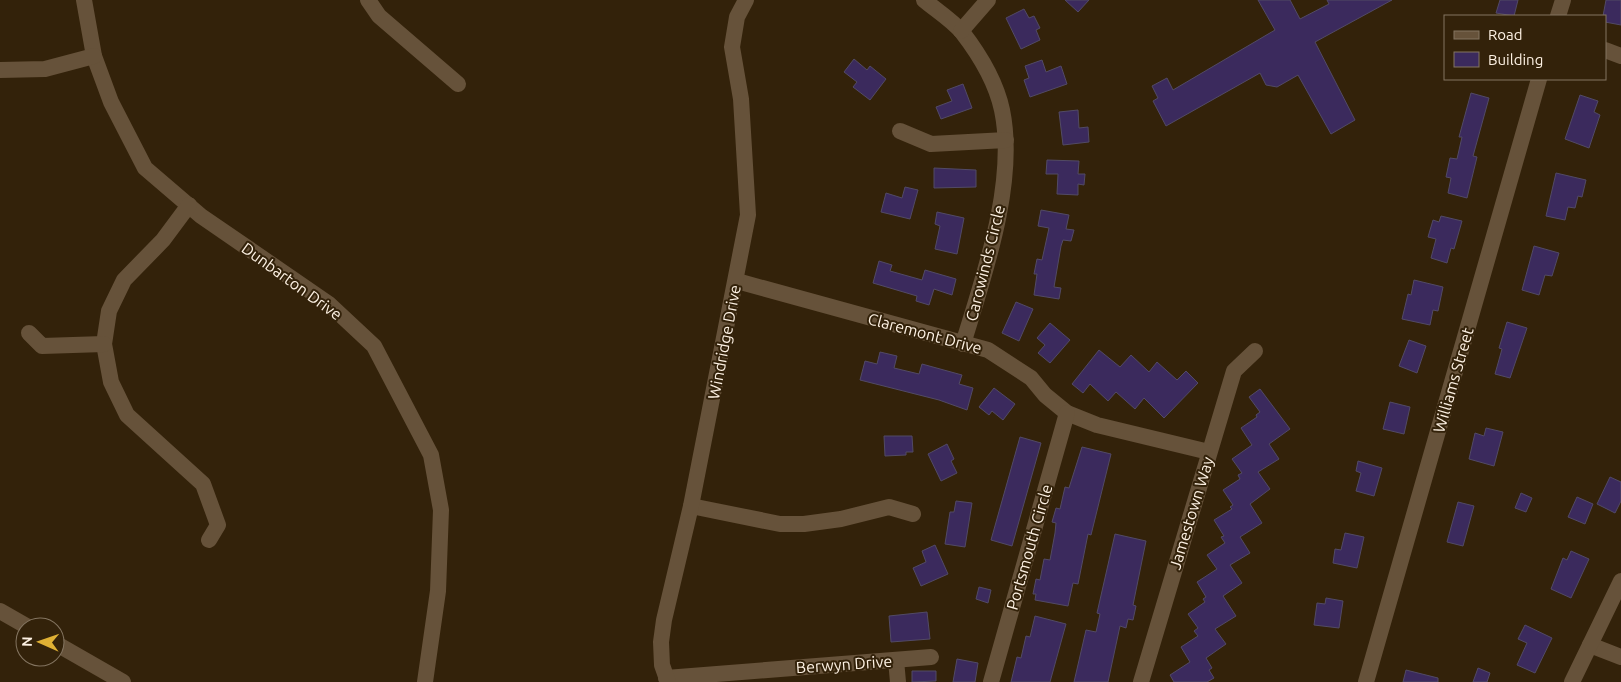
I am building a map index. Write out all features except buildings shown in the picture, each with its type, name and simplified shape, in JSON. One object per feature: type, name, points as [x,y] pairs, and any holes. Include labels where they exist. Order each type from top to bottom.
[{"type":"street","name":"Dunbarton Drive","points":[[84,0],[94,56],[111,102],[144,168],[189,206],[329,304],[374,346],[431,455],[441,510],[438,591],[425,682]]},
{"type":"street","points":[[368,0],[379,16],[458,84]]},
{"type":"street","name":"Windridge Drive","points":[[667,680],[662,665],[661,642],[664,620],[691,506],[737,281],[748,215],[740,99],[732,47],[737,18],[746,0]]},
{"type":"street","name":"Carowinds Circle","points":[[924,0],[961,31],[991,77],[1002,109],[1006,140],[1001,206],[990,257],[963,344]]},
{"type":"street","points":[[961,31],[988,0]]},
{"type":"street","points":[[1558,15],[1563,0]]},
{"type":"street","points":[[1606,50],[1621,56]]},
{"type":"street","points":[[0,70],[45,69],[94,56]]},
{"type":"street","name":"Williams Street","points":[[1366,682],[1539,80]]},
{"type":"street","points":[[900,131],[931,144],[1006,140]]},
{"type":"street","points":[[189,206],[163,240],[124,280],[109,311],[104,344],[110,382],[127,415],[203,484],[218,525],[209,540]]},
{"type":"street","name":"Claremont Drive","points":[[737,281],[988,350],[1031,378],[1045,395],[1067,413],[1098,425],[1209,452]]},
{"type":"street","points":[[29,333],[42,346],[104,344]]},
{"type":"street","name":"Jamestown Way","points":[[1141,682],[1234,370],[1255,351]]},
{"type":"street","name":"Portsmouth Circle","points":[[991,682],[1067,413]]},
{"type":"street","points":[[691,506],[780,524],[804,524],[841,519],[889,507],[912,514]]},
{"type":"street","points":[[1572,682],[1621,581]]},
{"type":"street","points":[[0,611],[15,620]]},
{"type":"street","points":[[1590,645],[1621,657]]},
{"type":"street","points":[[65,648],[123,682]]},
{"type":"street","name":"Berwyn Drive","points":[[667,680],[932,658]]},
{"type":"street","points":[[896,660],[898,682]]}]
